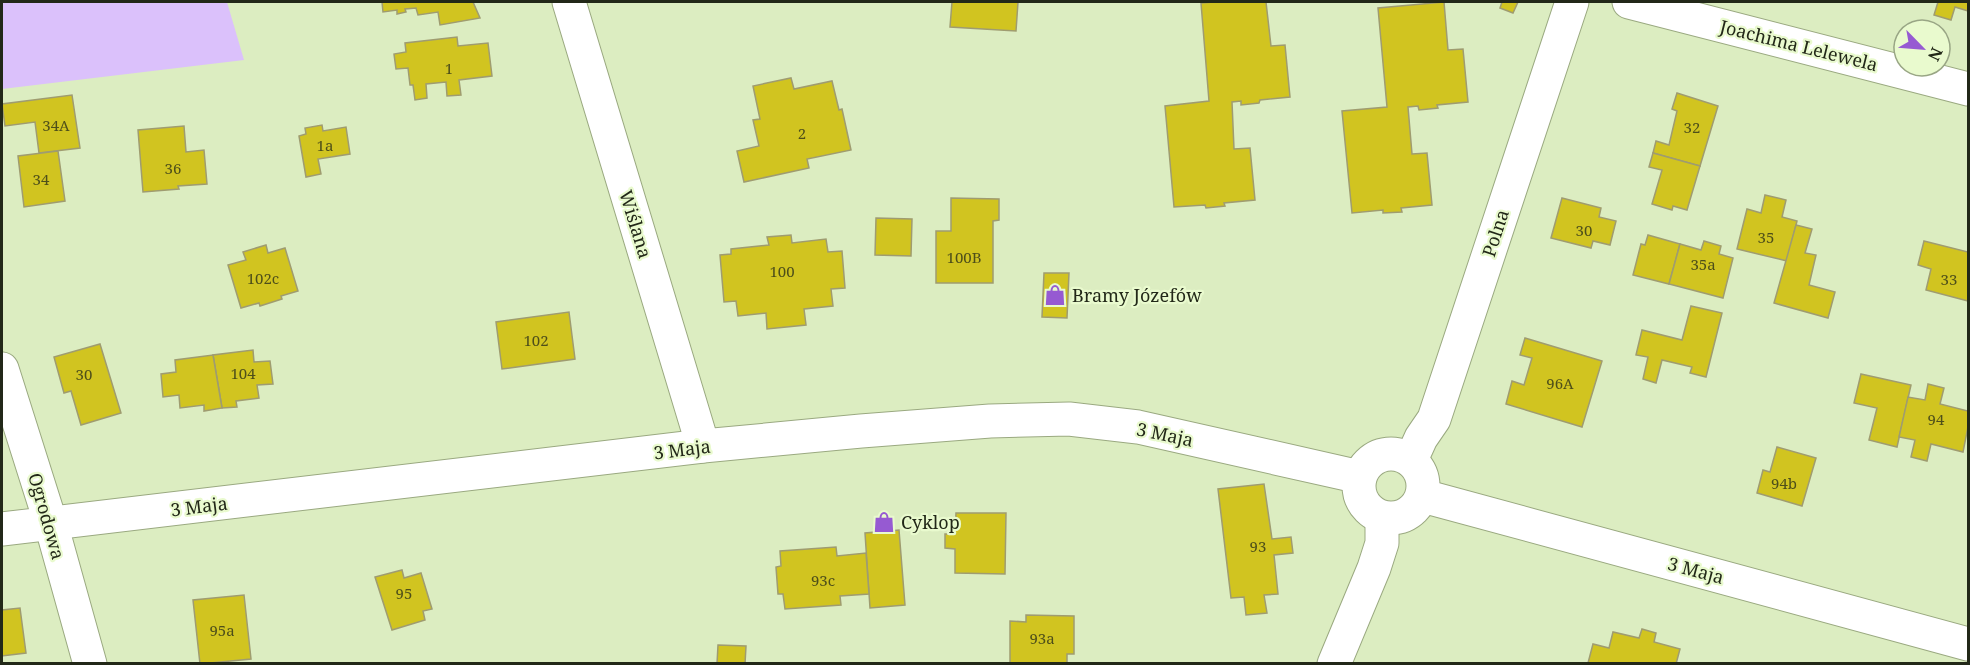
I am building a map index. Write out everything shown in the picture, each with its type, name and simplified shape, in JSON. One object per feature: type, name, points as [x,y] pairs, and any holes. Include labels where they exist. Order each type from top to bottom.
[{"type":"street","name":"Wiślana","points":[[569,2],[703,446]]},
{"type":"street","name":"Polna","points":[[1411,460],[1421,438],[1434,419],[1572,2]]},
{"type":"street","name":"Joachima Lelewela","points":[[1629,2],[1968,89]]},
{"type":"street","name":"Ogrodowa","points":[[2,369],[51,524],[90,663]]},
{"type":"street","name":"3 Maja","points":[[2,529],[703,446],[990,421],[1069,419],[1138,427],[1360,477]]},
{"type":"street","points":[[1399,454],[1411,460],[1422,476],[1423,496],[1411,513],[1402,517],[1383,518],[1373,513],[1366,506],[1359,488],[1360,477],[1371,460],[1381,455],[1399,454]]},
{"type":"street","name":"3 Maja","points":[[1423,496],[1968,645]]},
{"type":"street","points":[[1334,663],[1374,568],[1382,543],[1383,518]]},
{"type":"shaded area","points":[[2,2],[227,2],[244,60],[2,89]]},
{"type":"building","points":[[382,2],[473,2],[480,18],[440,25],[438,12],[418,15],[416,8],[405,9],[406,12],[397,14],[397,10],[383,12]]},
{"type":"building","points":[[952,2],[1018,2],[1016,31],[950,27]]},
{"type":"building","points":[[1266,2],[1271,46],[1285,45],[1290,97],[1260,100],[1259,103],[1241,105],[1241,101],[1232,102],[1234,149],[1250,148],[1255,200],[1224,203],[1225,206],[1206,208],[1205,205],[1174,207],[1165,106],[1209,101],[1201,3]]},
{"type":"building","points":[[1444,2],[1448,50],[1463,49],[1468,102],[1437,105],[1438,108],[1419,110],[1418,106],[1408,107],[1412,154],[1427,153],[1432,205],[1401,208],[1402,212],[1383,213],[1383,210],[1352,213],[1342,111],[1387,107],[1378,8]]},
{"type":"building","points":[[1502,2],[1518,2],[1513,13],[1500,8]]},
{"type":"building","points":[[1938,2],[1968,2],[1968,11],[1955,7],[1952,18],[1934,15]]},
{"type":"building","points":[[457,37],[458,46],[488,43],[492,76],[459,80],[461,95],[447,96],[446,82],[426,84],[427,98],[415,100],[408,68],[396,69],[394,54],[406,52],[405,43]]},
{"type":"building","points":[[791,78],[794,89],[832,81],[839,110],[842,109],[851,150],[807,159],[809,168],[744,182],[737,151],[759,146],[753,120],[760,119],[753,86]]},
{"type":"building","points":[[1677,93],[1718,106],[1700,166],[1653,153],[1656,141],[1669,145],[1677,111],[1672,109]]},
{"type":"building","points":[[72,95],[80,148],[39,153],[35,122],[5,126],[2,104]]},
{"type":"building","points":[[322,125],[323,131],[346,127],[350,154],[318,159],[321,174],[306,177],[299,136],[306,134],[305,128]]},
{"type":"building","points":[[184,126],[186,152],[204,150],[207,184],[143,192],[138,130]]},
{"type":"building","points":[[58,151],[65,201],[24,207],[18,156]]},
{"type":"building","points":[[1653,153],[1700,166],[1687,210],[1673,206],[1672,210],[1652,204],[1662,170],[1649,167]]},
{"type":"building","points":[[1765,195],[1786,200],[1782,217],[1797,221],[1787,261],[1737,249],[1747,209],[1761,213]]},
{"type":"building","points":[[951,198],[999,199],[999,220],[993,221],[993,283],[936,283],[936,231],[951,231]]},
{"type":"building","points":[[1562,198],[1601,208],[1599,217],[1616,221],[1610,245],[1593,241],[1591,248],[1551,238]]},
{"type":"building","points":[[876,218],[912,219],[911,256],[875,255]]},
{"type":"building","points":[[1796,225],[1812,229],[1805,253],[1816,255],[1809,285],[1835,292],[1828,318],[1774,303]]},
{"type":"building","points":[[791,235],[792,243],[826,239],[828,252],[842,251],[845,288],[831,289],[833,306],[804,309],[806,325],[767,329],[766,313],[738,316],[736,301],[724,302],[720,255],[731,254],[731,249],[769,245],[767,237]]},
{"type":"building","points":[[1648,235],[1680,244],[1669,284],[1633,275],[1641,244],[1645,245]]},
{"type":"building","points":[[1704,241],[1721,246],[1719,254],[1733,258],[1723,298],[1669,284],[1680,244],[1701,250]]},
{"type":"building","points":[[1924,241],[1968,252],[1968,301],[1926,290],[1931,269],[1918,265]]},
{"type":"building","points":[[266,245],[268,253],[285,248],[298,291],[260,306],[259,303],[241,308],[228,265],[246,260],[243,252]]},
{"type":"building","name":"Bramy Józefów","points":[[1044,273],[1069,273],[1067,318],[1042,317]]},
{"type":"building","points":[[1691,306],[1722,313],[1706,377],[1690,373],[1692,367],[1662,360],[1656,383],[1643,379],[1648,357],[1636,355],[1642,330],[1682,340]]},
{"type":"building","points":[[569,312],[575,359],[502,369],[496,322]]},
{"type":"building","points":[[1525,338],[1602,361],[1582,427],[1506,404],[1512,381],[1524,385],[1532,358],[1520,355]]},
{"type":"building","points":[[100,344],[121,413],[81,425],[71,391],[64,393],[54,357]]},
{"type":"building","points":[[253,350],[254,362],[270,361],[273,384],[257,385],[259,398],[236,401],[237,407],[222,408],[213,355]]},
{"type":"building","points":[[213,355],[222,408],[204,411],[204,405],[180,408],[179,395],[163,397],[161,374],[176,372],[175,360]]},
{"type":"building","points":[[1861,374],[1911,385],[1897,447],[1869,440],[1877,408],[1854,403]]},
{"type":"building","points":[[1928,384],[1944,388],[1940,404],[1968,411],[1968,427],[1963,452],[1931,444],[1927,461],[1911,457],[1915,440],[1899,437],[1908,397],[1925,400]]},
{"type":"building","points":[[1777,447],[1816,458],[1802,506],[1757,493],[1763,470],[1770,472]]},
{"type":"building","points":[[1264,484],[1272,539],[1291,537],[1293,553],[1274,555],[1278,594],[1264,595],[1267,613],[1246,615],[1244,597],[1231,598],[1218,489]]},
{"type":"building","points":[[956,513],[1006,513],[1005,574],[955,573],[955,549],[945,548],[945,534],[955,534]]},
{"type":"building","points":[[899,530],[905,605],[870,608],[865,533]]},
{"type":"building","points":[[836,547],[837,556],[866,553],[869,594],[840,596],[841,605],[785,609],[783,594],[778,594],[776,567],[781,566],[780,551]]},
{"type":"building","points":[[402,570],[404,578],[421,573],[432,609],[423,611],[425,620],[392,630],[375,577]]},
{"type":"building","points":[[244,595],[251,659],[200,664],[193,600]]},
{"type":"building","points":[[20,608],[26,653],[2,656],[2,610]]},
{"type":"building","points":[[1026,615],[1074,616],[1074,654],[1067,654],[1067,664],[1010,664],[1010,621],[1026,622]]},
{"type":"building","points":[[1642,629],[1656,633],[1654,642],[1680,649],[1676,664],[1588,663],[1593,644],[1609,648],[1613,632],[1639,638]]},
{"type":"building","points":[[718,645],[746,646],[745,664],[717,664]]},
{"type":"place","name":"Bramy Józefów","points":[[1055,295]]},
{"type":"place","name":"Cyklop","points":[[884,522]]}]
